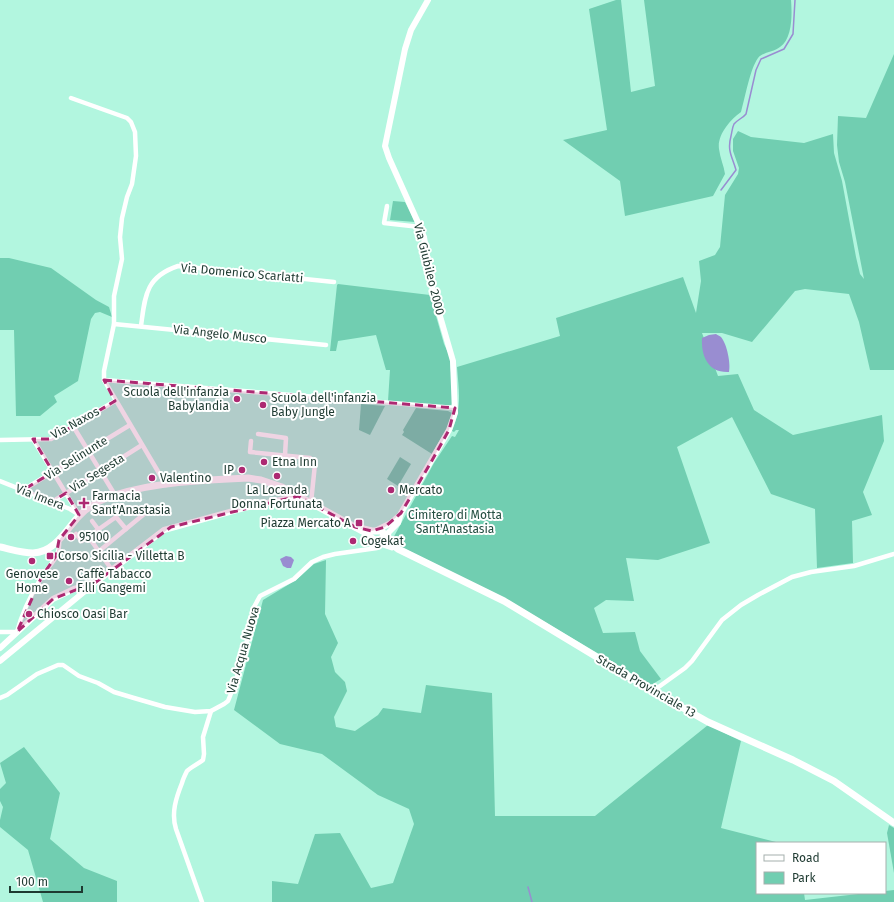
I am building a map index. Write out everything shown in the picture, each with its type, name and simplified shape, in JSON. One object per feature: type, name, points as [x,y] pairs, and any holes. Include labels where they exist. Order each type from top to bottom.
[{"type":"main road","points":[[0,547],[33,552],[46,549],[59,540],[79,515],[88,508],[115,495],[144,488],[232,479],[254,478],[272,482],[380,541],[382,531],[356,527]]},
{"type":"main road","name":"Strada Provinciale 13","points":[[380,541],[504,601],[653,691],[708,722],[793,760],[834,781],[894,824]]},
{"type":"street","name":"Via Giubileo 2000","points":[[380,541],[398,523],[401,514],[449,430],[455,413],[453,361],[433,292],[424,237],[385,146],[405,49],[411,30],[428,0]]},
{"type":"street","points":[[71,98],[127,118],[131,122],[135,132],[136,156],[132,184],[127,196],[122,218],[120,237],[122,259],[114,296],[114,324],[104,370],[104,380],[166,485]]},
{"type":"street","points":[[387,206],[384,223],[420,226]]},
{"type":"street","name":"Via Domenico Scarlatti","points":[[141,326],[147,291],[161,275],[178,266],[334,282]]},
{"type":"street","name":"Via Angelo Musco","points":[[114,324],[326,345]]},
{"type":"street","points":[[104,380],[455,408]]},
{"type":"street","name":"Via Naxos","points":[[0,440],[51,439],[115,400]]},
{"type":"street","name":"Via Selinunte","points":[[23,490],[130,425]]},
{"type":"street","points":[[73,426],[115,495]]},
{"type":"street","points":[[258,434],[286,438],[285,455]]},
{"type":"street","points":[[33,439],[79,515]]},
{"type":"street","points":[[251,441],[250,452],[310,458],[313,460],[315,464],[311,503]]},
{"type":"street","name":"Via Segesta","points":[[52,502],[142,445]]},
{"type":"street","name":"Via Imera","points":[[0,481],[70,509],[79,515]]},
{"type":"street","points":[[0,661],[96,582],[164,530],[244,508],[298,496]]},
{"type":"street","points":[[98,552],[150,510]]},
{"type":"street","points":[[377,530],[391,523],[401,514]]},
{"type":"street","points":[[76,534],[82,541],[116,517],[126,529]]},
{"type":"street","points":[[92,521],[98,529]]},
{"type":"street","points":[[88,536],[112,570]]},
{"type":"street","points":[[17,632],[22,616],[40,580],[60,548],[59,540]]},
{"type":"street","name":"Via Acqua Nuova","points":[[211,711],[224,704],[230,696],[244,653],[254,607],[260,596],[294,579],[312,562],[323,557],[380,541],[386,548],[407,553]]},
{"type":"street","points":[[653,691],[685,668],[692,661],[722,620],[741,604],[785,580],[796,576],[854,566],[894,554]]},
{"type":"street","points":[[0,648],[53,599],[74,589],[96,582]]},
{"type":"street","points":[[74,589],[80,592],[80,595]]},
{"type":"street","points":[[0,632],[17,632]]},
{"type":"street","points":[[0,698],[7,695],[37,674],[58,665],[63,665],[79,676],[98,683],[114,692],[165,707],[195,712],[211,711],[203,737],[203,760],[188,770],[185,775],[177,796],[174,811],[176,829],[202,902]]},
{"type":"highlighted area","points":[[104,380],[455,408],[449,430],[430,464],[401,513],[385,527],[372,531],[355,527],[298,496],[171,527],[96,582],[53,599],[17,632],[42,576],[56,556],[59,540],[79,515],[66,493],[52,502],[23,490],[53,472],[33,439],[51,439],[115,401]]},
{"type":"green space","points":[[616,0],[621,0],[631,92],[655,86],[644,0],[791,0],[791,25],[787,38],[780,47],[763,54],[758,58],[750,76],[741,112],[725,128],[720,138],[719,149],[725,174],[713,196],[625,216],[620,181],[563,140],[607,130],[589,9]]},
{"type":"green space","name":"Cimitero di Motta Sant'Anastasia","points":[[894,54],[894,370],[870,370],[859,322],[849,294],[805,289],[795,291],[752,342],[722,333],[702,333],[718,376],[738,374],[754,410],[793,435],[882,415],[884,441],[863,492],[872,515],[852,521],[853,563],[817,568],[815,509],[771,494],[732,417],[677,447],[710,543],[658,560],[626,558],[634,601],[606,600],[594,608],[603,633],[635,632],[640,651],[661,679],[651,685],[508,600],[391,542],[434,463],[452,436],[455,437],[459,430],[454,432],[452,431],[459,407],[457,367],[560,336],[556,318],[683,277],[696,313],[701,281],[699,261],[715,255],[720,247],[725,195],[738,174],[739,168],[733,151],[733,139],[738,131],[751,137],[804,143],[833,134],[834,153],[842,181],[856,257],[860,274],[864,279],[845,182],[839,162],[837,145],[838,116],[866,118]]},
{"type":"green space","points":[[393,201],[405,202],[415,222],[390,220]]},
{"type":"green space","points":[[0,258],[9,258],[51,268],[96,300],[109,307],[112,317],[100,312],[95,313],[91,319],[78,381],[54,396],[57,402],[40,416],[16,416],[14,330],[0,330]]},
{"type":"green space","points":[[338,284],[430,295],[444,344],[450,357],[453,404],[448,406],[388,401],[390,370],[386,370],[376,335],[338,341],[336,351],[330,351]]},
{"type":"green space","points":[[361,404],[385,406],[370,435],[359,430]]},
{"type":"green space","points":[[416,408],[448,411],[452,413],[447,428],[432,454],[402,435],[404,432],[403,430]]},
{"type":"green space","points":[[400,457],[411,464],[398,486],[387,479]]},
{"type":"green space","points":[[326,560],[325,614],[338,643],[331,657],[335,672],[345,682],[347,691],[334,717],[336,727],[355,731],[378,715],[383,708],[421,713],[426,685],[492,693],[495,816],[595,816],[708,725],[741,741],[721,828],[776,842],[756,842],[756,894],[804,894],[805,900],[858,894],[886,894],[886,891],[894,890],[894,902],[272,902],[272,881],[298,884],[315,834],[340,833],[371,888],[393,883],[414,824],[409,809],[378,795],[322,754],[280,744],[234,710],[263,600],[296,580],[314,564]]},
{"type":"green space","points":[[24,747],[60,793],[50,839],[84,868],[117,881],[117,902],[43,902],[28,850],[0,827],[3,807],[0,801],[0,789],[6,783],[0,763]]},
{"type":"green space","points":[[889,825],[894,828],[894,873],[887,833]]},
{"type":"shaded area","points":[[716,334],[721,337],[727,349],[729,372],[716,370],[707,362],[705,357],[702,338]]},
{"type":"shaded area","points":[[286,556],[291,557],[294,560],[291,568],[283,566],[280,559]]},
{"type":"waterway","points":[[721,190],[736,170],[730,150],[733,126],[746,114],[756,70],[761,59],[784,49],[793,34],[795,0]]},
{"type":"waterway","points":[[528,887],[532,902]]},
{"type":"place","name":"Scuola dell'infanzia Babylandia","points":[[237,399]]},
{"type":"place","name":"Scuola dell'infanzia Baby Jungle","points":[[263,405]]},
{"type":"place","name":"Etna Inn","points":[[264,462]]},
{"type":"place","name":"IP","points":[[242,470]]},
{"type":"place","name":"La Locanda Donna Fortunata","points":[[277,476]]},
{"type":"place","name":"Valentino","points":[[152,478]]},
{"type":"place","name":"Mercato","points":[[391,490]]},
{"type":"place","name":"Farmacia Sant'Anastasia","points":[[84,503]]},
{"type":"place","name":"Piazza Mercato A","points":[[359,523]]},
{"type":"place","name":"95100","points":[[71,537]]},
{"type":"place","name":"Cogekat","points":[[353,541]]},
{"type":"place","name":"Corso Sicilia - Villetta B","points":[[50,556]]},
{"type":"place","name":"Genovese Home","points":[[32,561]]},
{"type":"place","name":"Caffè Tabacco F.lli Gangemi","points":[[69,581]]},
{"type":"place","name":"Chiosco Oasi Bar","points":[[29,614]]}]
